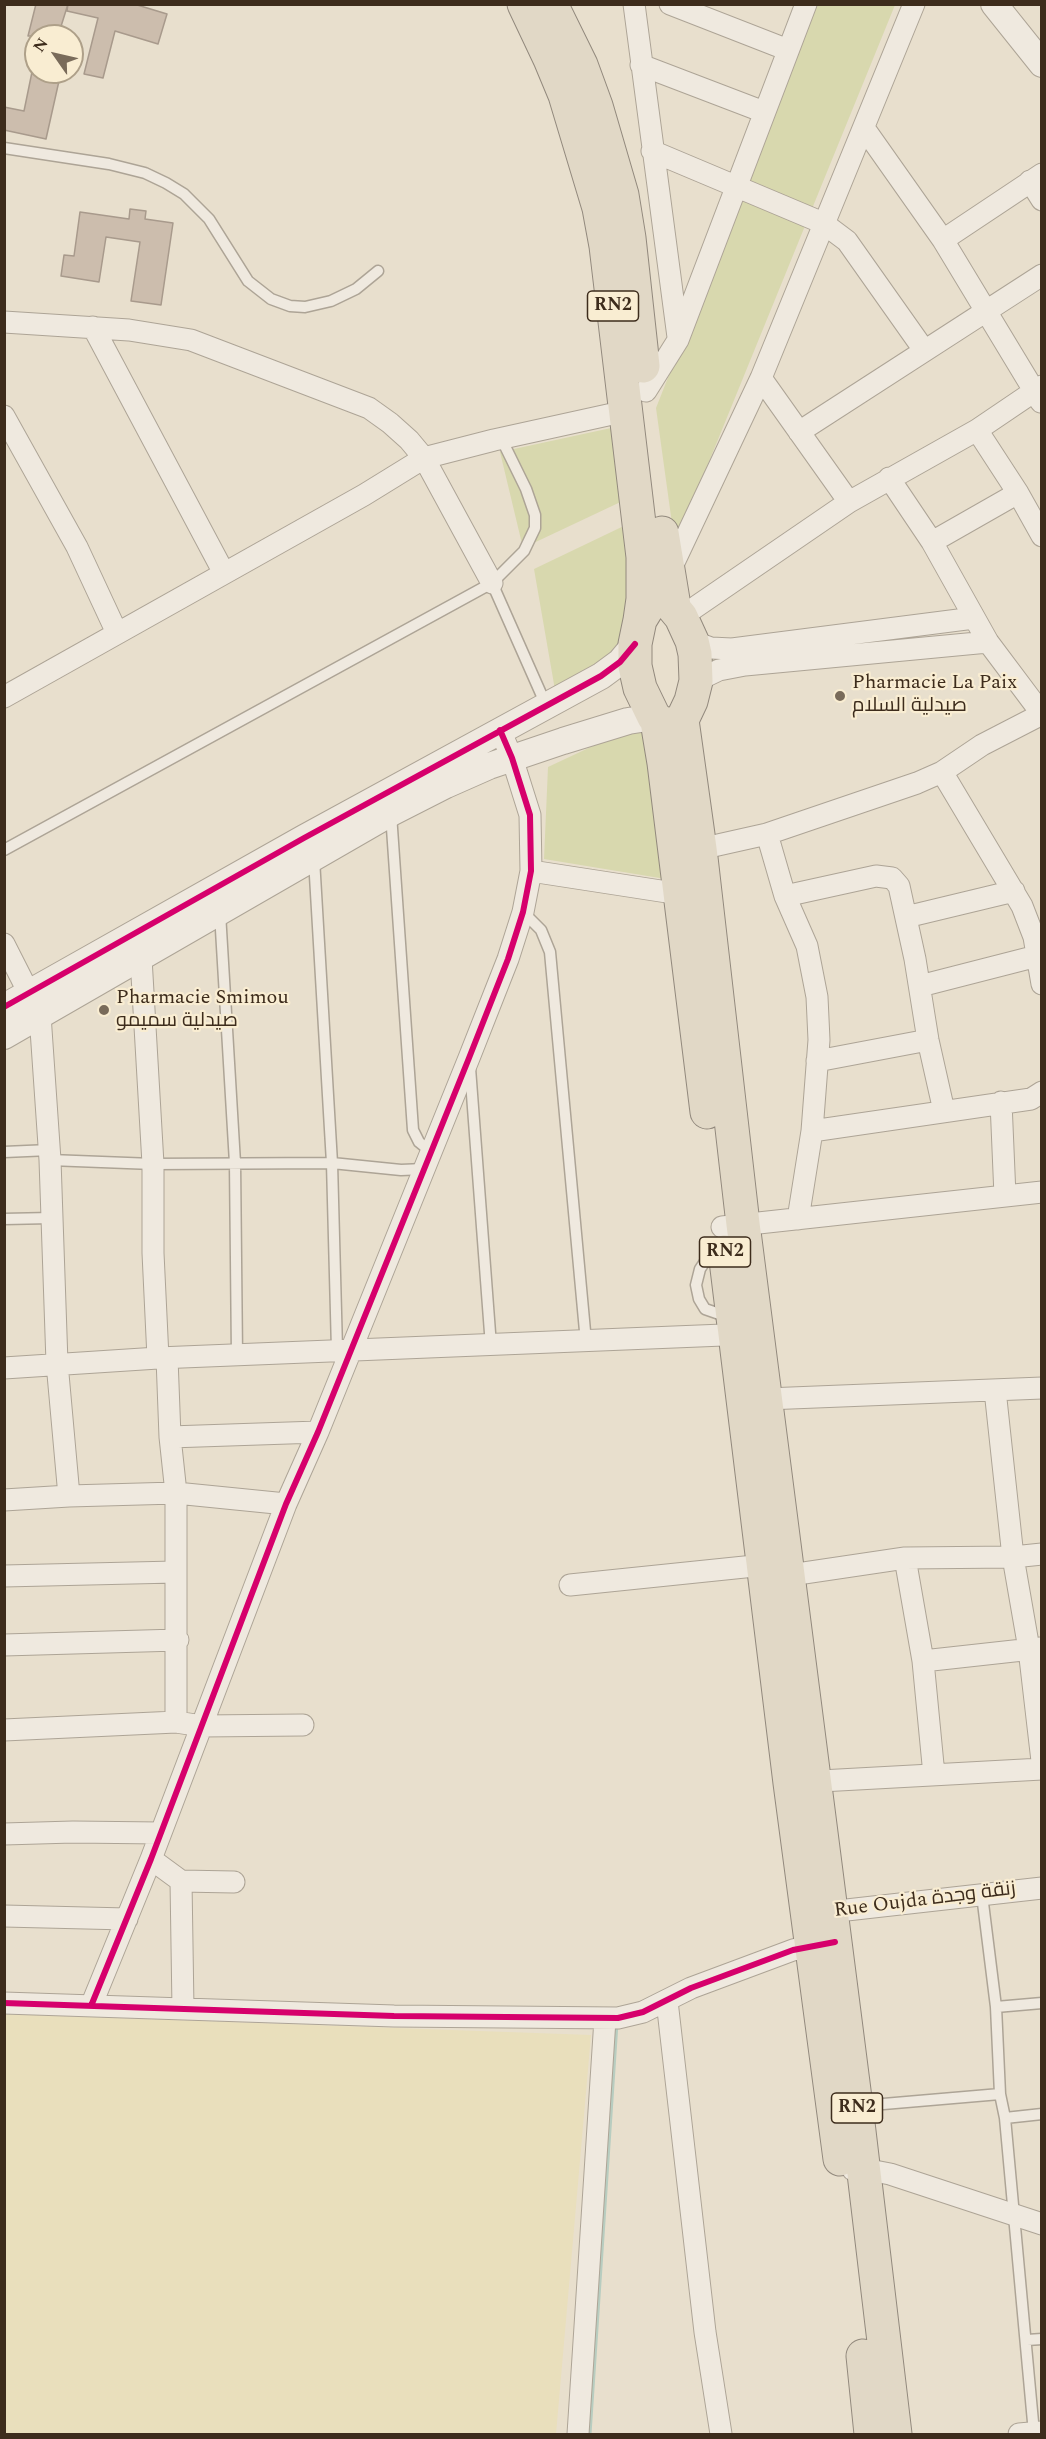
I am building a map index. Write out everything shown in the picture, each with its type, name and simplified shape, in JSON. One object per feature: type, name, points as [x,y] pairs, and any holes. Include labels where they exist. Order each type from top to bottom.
[{"type":"highway","name":"RN2","points":[[524,4],[565,95],[599,208],[636,401],[696,681],[691,701],[665,719]]},
{"type":"highway","name":"RN2","points":[[551,4],[581,65],[622,195],[634,281],[636,401],[643,557],[643,599],[637,632],[637,677],[644,698],[665,719],[689,782],[700,849],[730,1232]]},
{"type":"highway","points":[[637,632],[651,602],[658,599],[667,600],[679,610]]},
{"type":"highway","name":"RN2","points":[[665,719],[680,894],[730,1232],[853,2170],[895,2434]]},
{"type":"highway","name":"RN2","points":[[741,1329],[766,1399],[773,1572]]},
{"type":"highway","name":"RN2","points":[[821,1928],[856,2106],[853,2170],[871,2434]]},
{"type":"street","points":[[634,4],[678,340]]},
{"type":"street","points":[[670,4],[788,50]]},
{"type":"street","points":[[8,688],[117,633],[364,495],[424,458],[636,401],[678,340],[806,4]]},
{"type":"street","points":[[679,610],[761,378],[914,4]]},
{"type":"street","points":[[994,4],[1041,64]]},
{"type":"street","points":[[642,65],[764,112]]},
{"type":"street","points":[[679,610],[849,501],[1039,393],[986,312],[943,240],[864,128]]},
{"type":"street","points":[[652,151],[823,223],[847,241],[924,351]]},
{"type":"street","points":[[943,240],[1036,178],[1041,200]]},
{"type":"street","points":[[799,432],[1041,275]]},
{"type":"street","points":[[4,322],[149,332],[191,340],[369,408],[409,440],[424,458],[492,583]]},
{"type":"street","points":[[93,327],[224,573]]},
{"type":"street","points":[[761,378],[849,501]]},
{"type":"street","points":[[4,416],[76,547],[117,633]]},
{"type":"street","points":[[977,430],[1018,493],[1041,536]]},
{"type":"street","points":[[700,849],[767,834],[881,796],[942,772],[982,745],[1041,714],[988,642],[932,542],[889,478]]},
{"type":"street","points":[[932,542],[1018,493]]},
{"type":"street","points":[[679,610],[711,648],[732,649],[974,618]]},
{"type":"street","points":[[4,1036],[35,1004],[309,848],[500,730],[610,670],[637,632]]},
{"type":"street","points":[[696,681],[719,670],[745,665],[988,642]]},
{"type":"street","points":[[546,705],[563,741]]},
{"type":"street","points":[[136,947],[220,912],[309,848],[391,813],[467,775],[512,758],[628,721],[665,719]]},
{"type":"street","points":[[91,2006],[151,1859],[286,1504],[318,1432],[344,1350],[427,1160],[508,959],[523,912],[531,871],[530,815],[512,758],[500,730]]},
{"type":"street","points":[[942,772],[1014,891],[1037,942],[1041,984]]},
{"type":"street","points":[[767,834],[785,896],[807,946],[817,997],[817,1061],[812,1131],[798,1219]]},
{"type":"street","points":[[531,871],[680,894]]},
{"type":"street","points":[[785,896],[885,876],[899,886],[944,1111]]},
{"type":"street","points":[[906,917],[1014,891]]},
{"type":"street","points":[[920,986],[1037,942]]},
{"type":"street","points":[[4,944],[35,1004],[50,1155],[57,1363],[69,1496]]},
{"type":"street","points":[[136,947],[153,1164],[153,1253],[176,1493],[175,1572],[178,1641],[176,1722]]},
{"type":"street","points":[[4,1007],[35,1004]]},
{"type":"street","points":[[817,1061],[928,1040]]},
{"type":"street","points":[[812,1131],[1031,1099],[1041,1092]]},
{"type":"street","points":[[1001,1102],[1005,1196]]},
{"type":"street","points":[[730,1232],[798,1219],[1041,1192]]},
{"type":"street","points":[[4,1368],[163,1358],[586,1342],[741,1329]]},
{"type":"street","points":[[766,1399],[1041,1388]]},
{"type":"street","points":[[995,1390],[1013,1557],[1035,1648],[1041,1761]]},
{"type":"street","points":[[170,1437],[318,1432]]},
{"type":"street","points":[[4,1500],[176,1493],[286,1504]]},
{"type":"street","points":[[570,1585],[773,1572],[905,1558],[1013,1557],[1041,1554]]},
{"type":"street","points":[[905,1558],[923,1661],[934,1775]]},
{"type":"street","points":[[4,1576],[175,1572]]},
{"type":"street","points":[[4,1645],[178,1641]]},
{"type":"street","points":[[923,1661],[1035,1648]]},
{"type":"street","points":[[4,1730],[176,1722],[202,1726],[303,1725]]},
{"type":"street","points":[[803,1782],[1041,1769]]},
{"type":"street","points":[[4,1834],[160,1833]]},
{"type":"street","points":[[151,1859],[181,1881],[234,1882]]},
{"type":"street","points":[[181,1881],[183,2009]]},
{"type":"street","name":"Rue Oujda زنقة وجدة","points":[[4,2003],[394,2016],[605,2019],[644,2012],[691,1988],[793,1950],[821,1928],[982,1895],[1041,1888]]},
{"type":"street","points":[[4,1916],[127,1919]]},
{"type":"street","points":[[667,2001],[705,2332],[721,2434]]},
{"type":"street","points":[[578,2434],[605,2019]]},
{"type":"street","points":[[853,2170],[902,2177],[1041,2224]]},
{"type":"lane","points":[[4,148],[109,164],[145,173],[166,183],[184,194],[209,219],[248,281],[271,299],[290,306],[305,307],[331,301],[356,289],[378,271]]},
{"type":"lane","points":[[4,850],[492,583],[524,551],[535,528],[535,515],[526,489],[501,438]]},
{"type":"lane","points":[[492,583],[546,705]]},
{"type":"lane","points":[[4,1152],[153,1164],[332,1163],[401,1170],[427,1160],[413,1130],[391,813]]},
{"type":"lane","points":[[309,848],[344,1350]]},
{"type":"lane","points":[[220,912],[235,1163],[237,1356]]},
{"type":"lane","points":[[523,912],[541,930],[550,952],[586,1342]]},
{"type":"lane","points":[[469,1058],[491,1346]]},
{"type":"lane","points":[[4,1219],[51,1218]]},
{"type":"lane","points":[[982,1895],[996,2007],[1000,2094],[1005,2118],[1027,2340],[1032,2433]]},
{"type":"lane","points":[[996,2007],[1041,2002]]},
{"type":"lane","points":[[856,2106],[1000,2094]]},
{"type":"lane","points":[[1005,2118],[1041,2114]]},
{"type":"lane","points":[[1027,2340],[1041,2339]]},
{"type":"shaded area","points":[[5,2014],[591,2035],[556,2434],[5,2434]]},
{"type":"green space","points":[[815,5],[895,5],[675,545],[656,408]]},
{"type":"green space","points":[[625,425],[629,498],[523,548],[500,452]]},
{"type":"green space","points":[[630,523],[649,638],[555,690],[534,569]]},
{"type":"green space","points":[[659,715],[678,881],[544,859],[548,767]]},
{"type":"building","points":[[36,4],[68,4],[62,24],[31,24]]},
{"type":"building","points":[[68,4],[134,4],[167,14],[158,44],[115,31],[103,78],[84,74],[98,18],[67,11]]},
{"type":"building","points":[[30,84],[58,84],[46,139],[4,130],[4,107],[24,111]]},
{"type":"building","points":[[130,209],[146,211],[145,219],[173,223],[161,305],[131,301],[140,242],[106,237],[99,282],[61,276],[64,255],[74,256],[80,212],[129,219]]},
{"type":"waterway","points":[[589,2434],[616,2023]]},
{"type":"cycle path","points":[[4,1007],[304,838],[601,676],[620,662],[635,644]]},
{"type":"cycle path","points":[[91,2006],[151,1859],[286,1504],[318,1432],[508,959],[523,912],[531,871],[530,815],[512,758],[500,730]]},
{"type":"cycle path","points":[[4,2003],[394,2016],[618,2018],[643,2012],[691,1988],[793,1950],[835,1942]]},
{"type":"place","name":"Pharmacie La Paix صيدلية السلام","points":[[840,696]]},
{"type":"place","name":"Pharmacie Smimou صيدلية سميمو","points":[[104,1010]]}]
